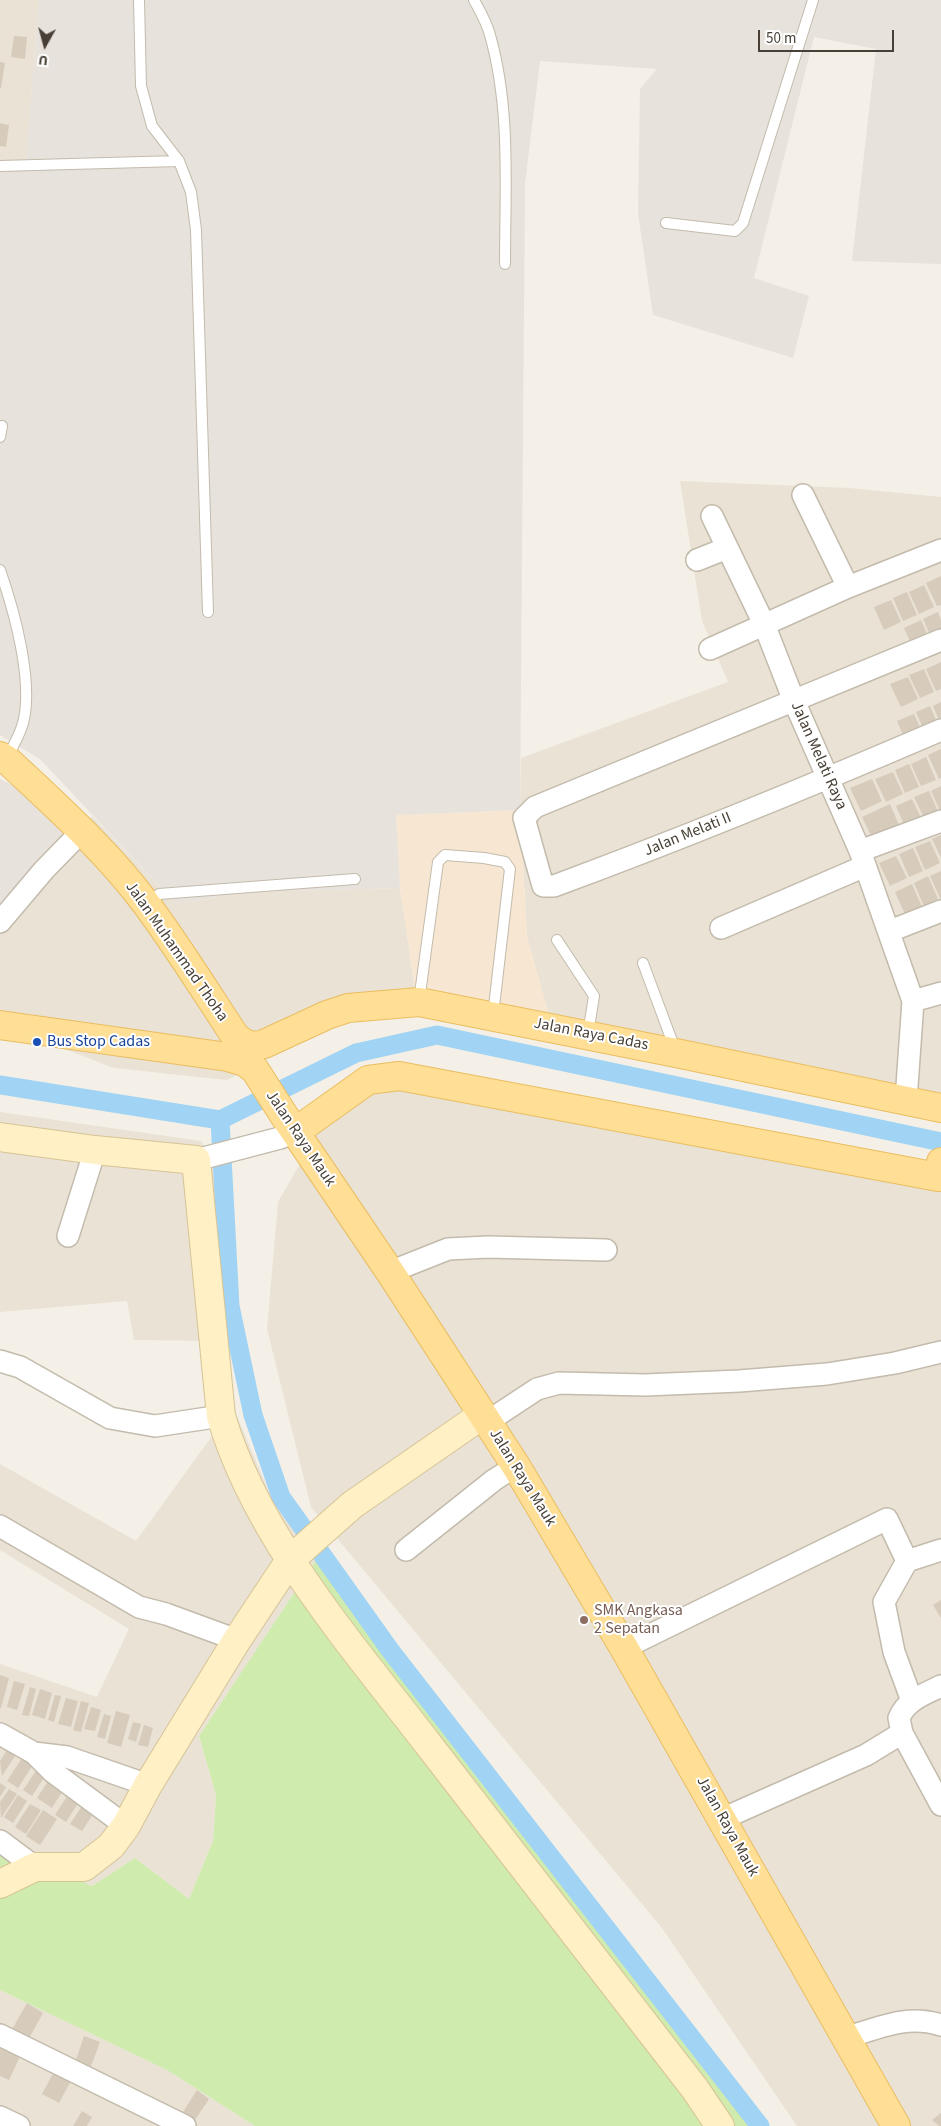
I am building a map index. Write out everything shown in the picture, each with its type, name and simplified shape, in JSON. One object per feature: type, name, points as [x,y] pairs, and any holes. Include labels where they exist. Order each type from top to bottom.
[{"type":"main road","name":"Jalan Muhammad Thoha","points":[[3,758],[82,830],[147,905],[235,1036],[245,1045]]},
{"type":"main road","name":"Jalan Raya Cadas","points":[[245,1045],[258,1046],[264,1044],[327,1015],[348,1008],[419,1002],[941,1108]]},
{"type":"main road","name":"Jalan Raya Mauk","points":[[0,1025],[228,1057],[244,1062],[255,1070],[287,1130],[390,1272],[516,1466],[722,1818],[896,2126]]},
{"type":"main road","points":[[287,1130],[368,1080],[400,1076],[940,1170]]},
{"type":"street","points":[[803,495],[848,587]]},
{"type":"street","name":"Jalan Melati Raya","points":[[712,516],[764,624],[794,701],[863,859],[913,1001]]},
{"type":"street","points":[[697,560],[727,548]]},
{"type":"street","points":[[710,649],[848,587],[941,550]]},
{"type":"street","points":[[794,701],[941,640]]},
{"type":"street","name":"Jalan Melati II","points":[[794,701],[535,807],[524,818],[543,886],[554,886],[638,855],[828,779],[941,730]]},
{"type":"street","points":[[721,928],[941,821]]},
{"type":"street","points":[[0,922],[44,870],[82,830]]},
{"type":"street","points":[[890,932],[941,911]]},
{"type":"street","points":[[906,1100],[913,1001],[941,993]]},
{"type":"street","points":[[0,1137],[95,1150],[205,1157],[287,1130]]},
{"type":"street","points":[[68,1236],[95,1150]]},
{"type":"street","points":[[205,1157],[221,1416],[230,1449],[242,1476],[297,1554],[348,1640],[695,2090],[720,2126]]},
{"type":"street","points":[[390,1272],[448,1249],[488,1247],[606,1250]]},
{"type":"street","points":[[0,1884],[35,1867],[84,1867],[111,1846],[126,1826],[148,1784],[237,1640],[297,1554],[352,1506],[484,1419],[537,1389],[559,1383],[646,1385],[768,1379],[837,1372],[895,1363],[941,1352]]},
{"type":"street","points":[[0,1362],[20,1367],[110,1418],[155,1426],[221,1416]]},
{"type":"street","points":[[406,1550],[494,1480],[516,1466]]},
{"type":"street","points":[[624,1648],[887,1520],[907,1561]]},
{"type":"street","points":[[0,1526],[139,1608],[166,1614],[237,1640]]},
{"type":"street","points":[[912,1701],[894,1652],[884,1602],[907,1561],[941,1550]]},
{"type":"street","points":[[941,1686],[904,1707],[899,1718],[902,1733],[941,1805]]},
{"type":"street","points":[[722,1818],[866,1755],[902,1733]]},
{"type":"street","points":[[0,1734],[34,1752],[53,1772],[126,1826]]},
{"type":"street","points":[[34,1752],[68,1757],[148,1784]]},
{"type":"street","points":[[0,1841],[35,1867]]},
{"type":"street","points":[[845,2038],[907,2020],[922,2020],[941,2025]]},
{"type":"street","points":[[0,2035],[185,2126]]},
{"type":"street","points":[[0,2116],[19,2126]]},
{"type":"lane","points":[[139,0],[141,86],[152,126],[178,161],[191,192],[196,230],[208,612]]},
{"type":"lane","points":[[474,0],[490,33],[503,90],[506,150],[505,264]]},
{"type":"lane","points":[[666,223],[735,231],[743,223],[813,0]]},
{"type":"lane","points":[[0,166],[178,161]]},
{"type":"lane","points":[[0,437],[2,426]]},
{"type":"lane","points":[[0,570],[18,632],[25,681],[23,723],[3,758]]},
{"type":"lane","points":[[419,1002],[438,862],[445,855],[484,858],[505,862],[510,869],[493,1016]]},
{"type":"lane","points":[[147,905],[159,894],[355,880]]},
{"type":"lane","points":[[557,940],[594,996],[588,1035]]},
{"type":"lane","points":[[643,963],[676,1053]]},
{"type":"shaded area","points":[[0,0],[39,0],[25,173],[0,173]]},
{"type":"shaded area","points":[[39,0],[941,0],[941,264],[852,261],[876,49],[814,37],[754,278],[809,296],[793,358],[653,315],[638,214],[640,89],[657,69],[540,61],[525,184],[520,810],[396,815],[400,888],[248,892],[176,904],[40,759],[0,735],[0,173],[25,172]]},
{"type":"shaded area","points":[[680,481],[849,488],[941,497],[941,1115],[555,1037],[527,937],[520,810],[521,758],[728,682],[702,621]]},
{"type":"shaded area","points":[[0,779],[16,787],[71,839],[0,915]]},
{"type":"shaded area","points":[[520,810],[527,937],[555,1037],[418,1009],[400,888],[396,815]]},
{"type":"shaded area","points":[[92,816],[176,904],[248,892],[400,888],[418,1009],[358,1013],[227,1080],[114,1068],[0,1024],[0,915]]},
{"type":"shaded area","points":[[401,1078],[941,1183],[941,2126],[797,2126],[662,1928],[311,1507],[267,1329],[278,1202],[334,1105]]},
{"type":"shaded area","points":[[0,1112],[201,1141],[216,1163],[219,1341],[134,1340],[127,1301],[0,1312]]},
{"type":"shaded area","points":[[233,1407],[269,1492],[316,1560],[199,1736],[216,1795],[213,1841],[189,1899],[135,1858],[92,1886],[0,1844],[0,1664],[97,1697],[129,1629],[0,1550],[0,1464],[136,1541]]},
{"type":"shaded area","points":[[0,1990],[167,2070],[255,2126],[0,2126]]},
{"type":"green space","points":[[316,1560],[745,2114],[751,2126],[255,2126],[167,2070],[0,1990],[0,1844],[92,1886],[135,1858],[189,1899],[213,1841],[216,1795],[199,1736]]},
{"type":"building","points":[[14,36],[27,37],[25,59],[11,57]]},
{"type":"building","points":[[0,62],[5,63],[1,88],[0,88]]},
{"type":"building","points":[[0,123],[9,125],[6,147],[0,146]]},
{"type":"building","points":[[941,576],[941,605],[937,606],[926,583]]},
{"type":"building","points":[[924,585],[934,607],[919,614],[909,592]]},
{"type":"building","points":[[907,592],[917,615],[903,621],[893,598]]},
{"type":"building","points":[[891,600],[901,622],[884,630],[874,607]]},
{"type":"building","points":[[938,612],[941,620],[941,638],[933,642],[923,619]]},
{"type":"building","points":[[921,620],[931,643],[914,650],[904,628]]},
{"type":"building","points":[[941,662],[941,689],[936,691],[926,669]]},
{"type":"building","points":[[924,669],[934,692],[920,698],[909,675]]},
{"type":"building","points":[[908,677],[918,699],[901,707],[890,684]]},
{"type":"building","points":[[941,702],[941,725],[933,706]]},
{"type":"building","points":[[930,706],[940,729],[926,735],[916,712]]},
{"type":"building","points":[[914,714],[924,736],[907,744],[897,721]]},
{"type":"building","points":[[941,749],[941,778],[939,779],[928,755]]},
{"type":"building","points":[[926,757],[936,780],[921,786],[911,764]]},
{"type":"building","points":[[909,764],[919,787],[905,793],[895,770]]},
{"type":"building","points":[[893,772],[903,794],[886,802],[875,779]]},
{"type":"building","points":[[872,779],[882,801],[861,811],[850,788]]},
{"type":"building","points":[[941,786],[941,813],[931,791]]},
{"type":"building","points":[[929,791],[939,814],[925,820],[914,797]]},
{"type":"building","points":[[912,799],[923,822],[906,829],[896,806]]},
{"type":"building","points":[[890,804],[901,830],[874,842],[862,817]]},
{"type":"building","points":[[941,835],[941,858],[932,839]]},
{"type":"building","points":[[930,841],[940,863],[925,870],[915,847]]},
{"type":"building","points":[[913,848],[923,871],[909,877],[899,854]]},
{"type":"building","points":[[896,856],[907,878],[890,886],[879,863]]},
{"type":"building","points":[[941,871],[941,900],[930,876]]},
{"type":"building","points":[[928,876],[938,899],[924,906],[914,883]]},
{"type":"building","points":[[912,884],[922,907],[905,914],[895,892]]},
{"type":"building","points":[[941,1600],[941,1618],[933,1605]]},
{"type":"building","points":[[0,1675],[9,1678],[1,1708],[0,1708]]},
{"type":"building","points":[[14,1681],[25,1684],[17,1710],[7,1707]]},
{"type":"building","points":[[30,1687],[36,1689],[29,1716],[22,1715]]},
{"type":"building","points":[[40,1689],[52,1693],[45,1719],[32,1715]]},
{"type":"building","points":[[55,1695],[61,1696],[54,1722],[48,1720]]},
{"type":"building","points":[[66,1698],[78,1701],[71,1727],[58,1724]]},
{"type":"building","points":[[81,1701],[89,1703],[81,1732],[73,1730]]},
{"type":"building","points":[[91,1707],[101,1710],[95,1731],[84,1729]]},
{"type":"building","points":[[116,1711],[130,1715],[121,1747],[107,1743]]},
{"type":"building","points":[[104,1714],[111,1716],[105,1739],[97,1737]]},
{"type":"building","points":[[133,1722],[141,1724],[136,1742],[128,1739]]},
{"type":"building","points":[[144,1725],[153,1728],[148,1747],[138,1745]]},
{"type":"building","points":[[7,1750],[15,1756],[2,1776],[0,1761]]},
{"type":"building","points":[[22,1758],[33,1765],[18,1788],[7,1781]]},
{"type":"building","points":[[38,1768],[47,1773],[32,1796],[23,1790]]},
{"type":"building","points":[[50,1778],[65,1787],[52,1808],[37,1798]]},
{"type":"building","points":[[0,1783],[6,1787],[0,1797]]},
{"type":"building","points":[[9,1789],[17,1794],[1,1818],[0,1802]]},
{"type":"building","points":[[71,1790],[82,1797],[66,1822],[55,1815]]},
{"type":"building","points":[[18,1795],[27,1801],[13,1823],[4,1817]]},
{"type":"building","points":[[86,1800],[97,1808],[82,1831],[70,1824]]},
{"type":"building","points":[[30,1804],[41,1810],[26,1834],[15,1827]]},
{"type":"building","points":[[43,1810],[57,1819],[40,1845],[26,1836]]},
{"type":"building","points":[[27,2003],[43,2013],[27,2042],[10,2033]]},
{"type":"building","points":[[84,2036],[100,2042],[90,2069],[75,2063]]},
{"type":"building","points":[[0,2042],[22,2052],[9,2080],[0,2076]]},
{"type":"building","points":[[56,2068],[73,2077],[59,2103],[42,2094]]},
{"type":"building","points":[[197,2090],[209,2099],[193,2123],[181,2115]]},
{"type":"building","points":[[82,2111],[92,2117],[87,2126],[73,2126]]},
{"type":"building","points":[[941,2113],[941,2126],[939,2126],[932,2120]]},
{"type":"waterway","points":[[220,1120],[356,1053],[437,1035],[941,1142]]},
{"type":"waterway","points":[[0,1085],[220,1120]]},
{"type":"waterway","points":[[220,1120],[230,1306],[253,1415],[281,1497],[390,1650],[760,2126]]},
{"type":"place","name":"Bus Stop Cadas","points":[[37,1042]]},
{"type":"place","name":"SMK Angkasa 2 Sepatan","points":[[584,1620]]}]
